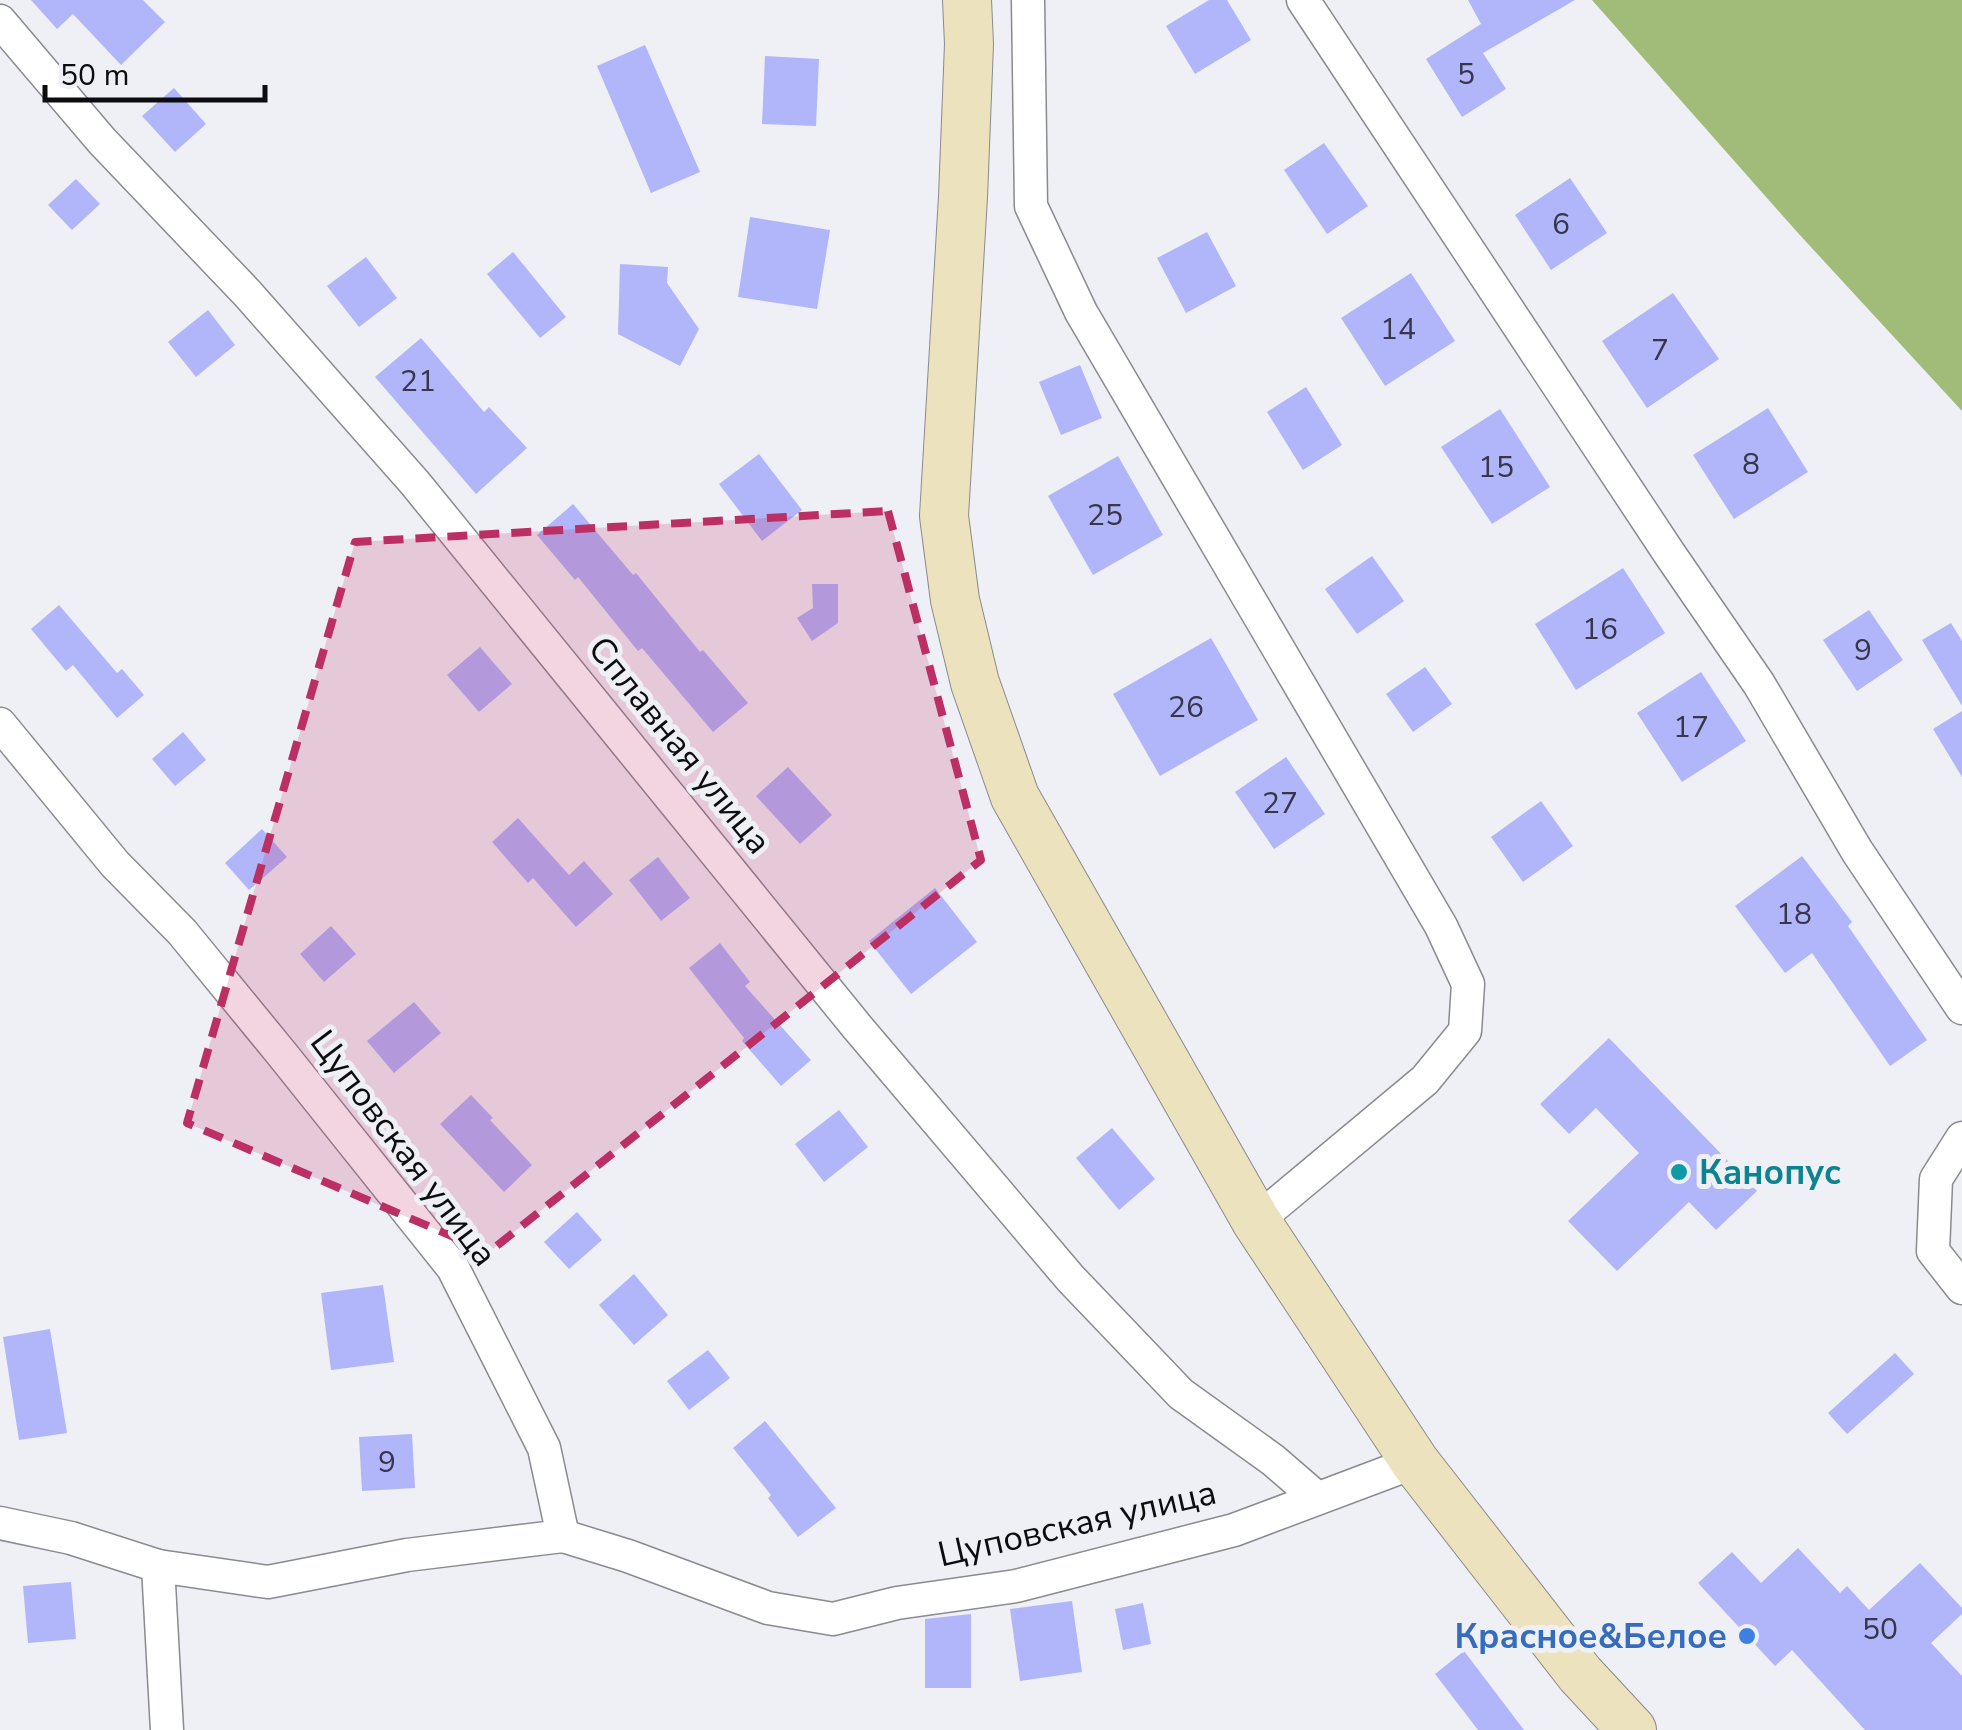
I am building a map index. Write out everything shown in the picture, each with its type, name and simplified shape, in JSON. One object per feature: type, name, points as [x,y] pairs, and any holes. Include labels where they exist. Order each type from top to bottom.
[{"type":"main road","points":[[968,0],[962,230],[944,516],[955,600],[975,682],[1015,797],[1256,1221],[1414,1462],[1580,1674],[1632,1730]]},
{"type":"street","points":[[1028,0],[1031,206],[1082,312],[1441,926],[1468,984],[1465,1030],[1426,1080],[1256,1221]]},
{"type":"street","points":[[1303,0],[1758,684],[1856,850],[1962,1008]]},
{"type":"street","name":"Сплавная улица","points":[[0,22],[102,141],[247,293],[415,483],[858,1028],[1071,1279],[1181,1394],[1273,1460],[1318,1498]]},
{"type":"street","name":"Цуповская улица","points":[[0,724],[114,864],[182,932],[453,1268],[544,1448],[562,1536],[768,1608],[833,1619],[897,1603],[1016,1586],[1234,1530],[1414,1462]]},
{"type":"street","points":[[1962,1138],[1936,1179],[1933,1251],[1962,1288]]},
{"type":"street","points":[[0,1523],[71,1538],[158,1566],[268,1582],[407,1555],[562,1536]]},
{"type":"street","points":[[158,1566],[167,1730]]},
{"type":"highlighted area","points":[[888,511],[981,860],[489,1252],[187,1123],[355,542]]},
{"type":"green space","points":[[1592,0],[1962,0],[1962,411],[1798,233]]},
{"type":"building","points":[[31,0],[143,0],[165,22],[121,65],[73,14],[57,29]]},
{"type":"building","points":[[1209,0],[1227,0],[1251,40],[1195,74],[1166,26]]},
{"type":"building","points":[[1468,0],[1575,0],[1483,53],[1506,89],[1462,117],[1426,59],[1481,24]]},
{"type":"building","points":[[645,45],[700,172],[651,193],[597,66]]},
{"type":"building","points":[[765,56],[819,59],[816,126],[762,124]]},
{"type":"building","points":[[174,88],[206,124],[175,152],[142,116]]},
{"type":"building","points":[[1324,143],[1368,206],[1327,234],[1284,170]]},
{"type":"building","points":[[1570,178],[1607,233],[1551,270],[1515,215]]},
{"type":"building","points":[[76,179],[100,204],[72,230],[48,205]]},
{"type":"building","points":[[750,217],[830,230],[817,309],[738,297]]},
{"type":"building","points":[[1207,232],[1236,286],[1186,313],[1157,258]]},
{"type":"building","points":[[513,252],[566,317],[540,338],[487,274]]},
{"type":"building","points":[[366,257],[397,298],[359,327],[327,286]]},
{"type":"building","points":[[620,264],[668,267],[667,283],[699,329],[680,366],[618,334]]},
{"type":"building","points":[[1411,273],[1455,341],[1385,386],[1341,318]]},
{"type":"building","points":[[1673,293],[1719,359],[1647,408],[1602,341]]},
{"type":"building","points":[[208,310],[235,345],[196,377],[168,342]]},
{"type":"building","points":[[421,338],[484,412],[489,407],[527,448],[476,494],[375,377]]},
{"type":"building","points":[[1080,365],[1102,418],[1061,435],[1039,382]]},
{"type":"building","points":[[1306,387],[1342,445],[1303,470],[1267,412]]},
{"type":"building","points":[[1768,408],[1808,472],[1734,519],[1693,455]]},
{"type":"building","points":[[1500,409],[1550,487],[1492,524],[1441,447]]},
{"type":"building","points":[[759,454],[802,510],[762,541],[719,484]]},
{"type":"building","points":[[1118,456],[1163,535],[1093,575],[1048,496]]},
{"type":"building","points":[[573,504],[748,703],[713,732],[642,648],[638,651],[578,577],[575,580],[537,535]]},
{"type":"building","points":[[1372,556],[1404,601],[1357,634],[1325,589]]},
{"type":"building","points":[[1623,568],[1665,633],[1576,690],[1535,624]]},
{"type":"building","points":[[812,584],[838,584],[838,623],[812,641],[797,618],[813,608]]},
{"type":"building","points":[[59,605],[117,673],[122,669],[144,695],[117,718],[73,665],[66,671],[31,629]]},
{"type":"building","points":[[1869,610],[1903,660],[1857,691],[1823,640]]},
{"type":"building","points":[[1951,623],[1962,641],[1962,706],[1922,640]]},
{"type":"building","points":[[1211,638],[1258,720],[1160,776],[1113,694]]},
{"type":"building","points":[[480,647],[512,684],[479,712],[447,675]]},
{"type":"building","points":[[1425,667],[1452,704],[1413,732],[1386,694]]},
{"type":"building","points":[[1701,672],[1746,741],[1682,782],[1637,713]]},
{"type":"building","points":[[1962,711],[1962,777],[1933,729]]},
{"type":"building","points":[[183,732],[206,760],[175,786],[152,759]]},
{"type":"building","points":[[1286,757],[1325,814],[1274,849],[1235,792]]},
{"type":"building","points":[[788,767],[832,815],[800,844],[756,796]]},
{"type":"building","points":[[1541,801],[1573,846],[1523,882],[1491,837]]},
{"type":"building","points":[[518,818],[569,875],[584,861],[613,894],[576,927],[533,878],[528,883],[492,842]]},
{"type":"building","points":[[262,829],[287,857],[249,890],[225,863]]},
{"type":"building","points":[[1802,856],[1852,922],[1848,926],[1927,1040],[1890,1066],[1812,953],[1785,973],[1735,906]]},
{"type":"building","points":[[658,857],[690,898],[661,921],[629,880]]},
{"type":"building","points":[[935,888],[977,942],[911,994],[869,941]]},
{"type":"building","points":[[331,926],[356,954],[324,982],[300,954]]},
{"type":"building","points":[[720,943],[750,982],[745,986],[811,1060],[781,1086],[742,1041],[744,1038],[689,968]]},
{"type":"building","points":[[414,1002],[441,1033],[394,1073],[367,1041]]},
{"type":"building","name":"Канопус","points":[[1609,1038],[1757,1191],[1716,1230],[1689,1202],[1617,1271],[1568,1221],[1639,1153],[1596,1108],[1569,1134],[1540,1104]]},
{"type":"building","points":[[471,1095],[532,1165],[504,1192],[440,1124]]},
{"type":"building","points":[[839,1110],[868,1147],[824,1182],[795,1144]]},
{"type":"building","points":[[1112,1128],[1155,1179],[1119,1210],[1076,1158]]},
{"type":"building","points":[[577,1212],[602,1240],[569,1269],[544,1242]]},
{"type":"building","points":[[634,1274],[668,1315],[634,1345],[599,1305]]},
{"type":"building","points":[[383,1285],[394,1362],[331,1370],[321,1293]]},
{"type":"building","points":[[50,1329],[67,1433],[19,1440],[3,1337]]},
{"type":"building","points":[[708,1350],[730,1378],[689,1410],[667,1381]]},
{"type":"building","points":[[1895,1353],[1914,1374],[1847,1434],[1828,1413]]},
{"type":"building","points":[[765,1421],[836,1508],[798,1537],[733,1448]]},
{"type":"building","points":[[412,1434],[415,1488],[362,1491],[359,1437]]},
{"type":"building","points":[[1798,1548],[1840,1593],[1847,1586],[1869,1610],[1920,1563],[1962,1608],[1962,1614],[1931,1643],[1962,1676],[1962,1730],[1865,1730],[1792,1650],[1775,1666],[1698,1583],[1732,1552],[1761,1583]]},
{"type":"building","points":[[71,1582],[76,1639],[28,1643],[23,1586]]},
{"type":"building","points":[[1072,1601],[1082,1672],[1020,1681],[1010,1609]]},
{"type":"building","points":[[1143,1603],[1151,1644],[1123,1650],[1115,1609]]},
{"type":"building","points":[[971,1614],[971,1688],[925,1688],[925,1619]]},
{"type":"building","points":[[1464,1651],[1524,1730],[1478,1730],[1435,1674]]},
{"type":"place","name":"Канопус","points":[[1679,1172]]},
{"type":"place","name":"Красное&Белое","points":[[1747,1636]]}]
